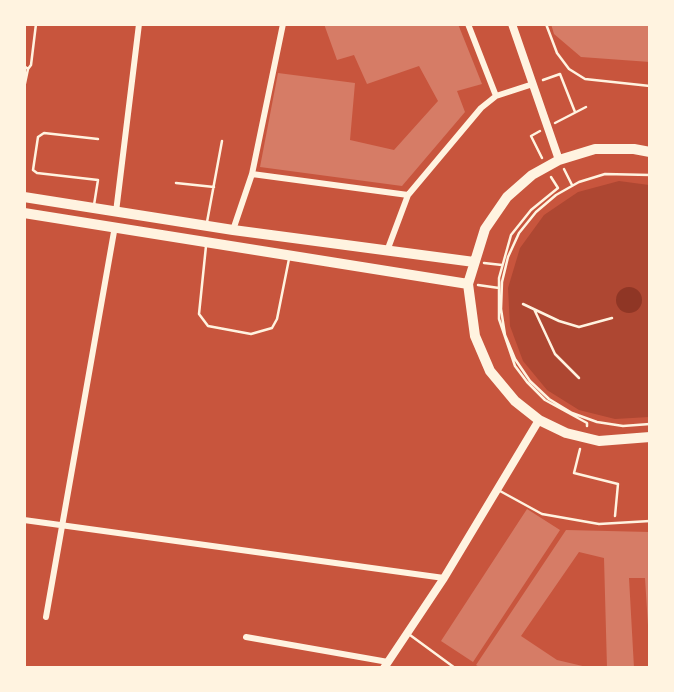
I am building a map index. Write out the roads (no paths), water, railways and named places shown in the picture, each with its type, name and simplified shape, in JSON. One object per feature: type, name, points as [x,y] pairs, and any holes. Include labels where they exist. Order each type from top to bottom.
[{"type":"main road","points":[[647,438],[599,441],[566,433],[539,420],[515,401],[490,371],[475,336],[468,284],[485,229],[507,197],[532,175],[559,160],[595,149],[634,149],[649,152]]},
{"type":"main road","points":[[24,197],[233,230],[474,262]]},
{"type":"main road","points":[[24,213],[468,284]]},
{"type":"street","points":[[116,212],[139,24]]},
{"type":"street","points":[[233,230],[252,174],[283,24]]},
{"type":"street","points":[[468,24],[496,96]]},
{"type":"street","points":[[514,25],[559,160]]},
{"type":"street","points":[[387,251],[408,195],[481,108],[496,96],[533,84]]},
{"type":"street","points":[[252,174],[408,195]]},
{"type":"street","points":[[46,617],[115,226]]},
{"type":"street","points":[[246,638],[386,665],[444,578],[539,420]]},
{"type":"street","points":[[24,520],[444,578]]},
{"type":"lane","points":[[24,88],[26,68],[31,65],[36,24]]},
{"type":"lane","points":[[546,24],[557,53],[569,69],[585,79],[649,86]]},
{"type":"lane","points":[[93,208],[98,180],[37,173],[33,170],[38,137],[44,132],[98,139]]},
{"type":"lane","points":[[206,225],[222,141]]},
{"type":"lane","points":[[176,183],[214,187]]},
{"type":"lane","points":[[207,243],[199,314],[208,327],[251,334],[272,328],[277,319],[289,256]]},
{"type":"lane","points":[[498,489],[542,514],[599,524],[649,521]]},
{"type":"lane","points":[[408,633],[456,667]]}]
